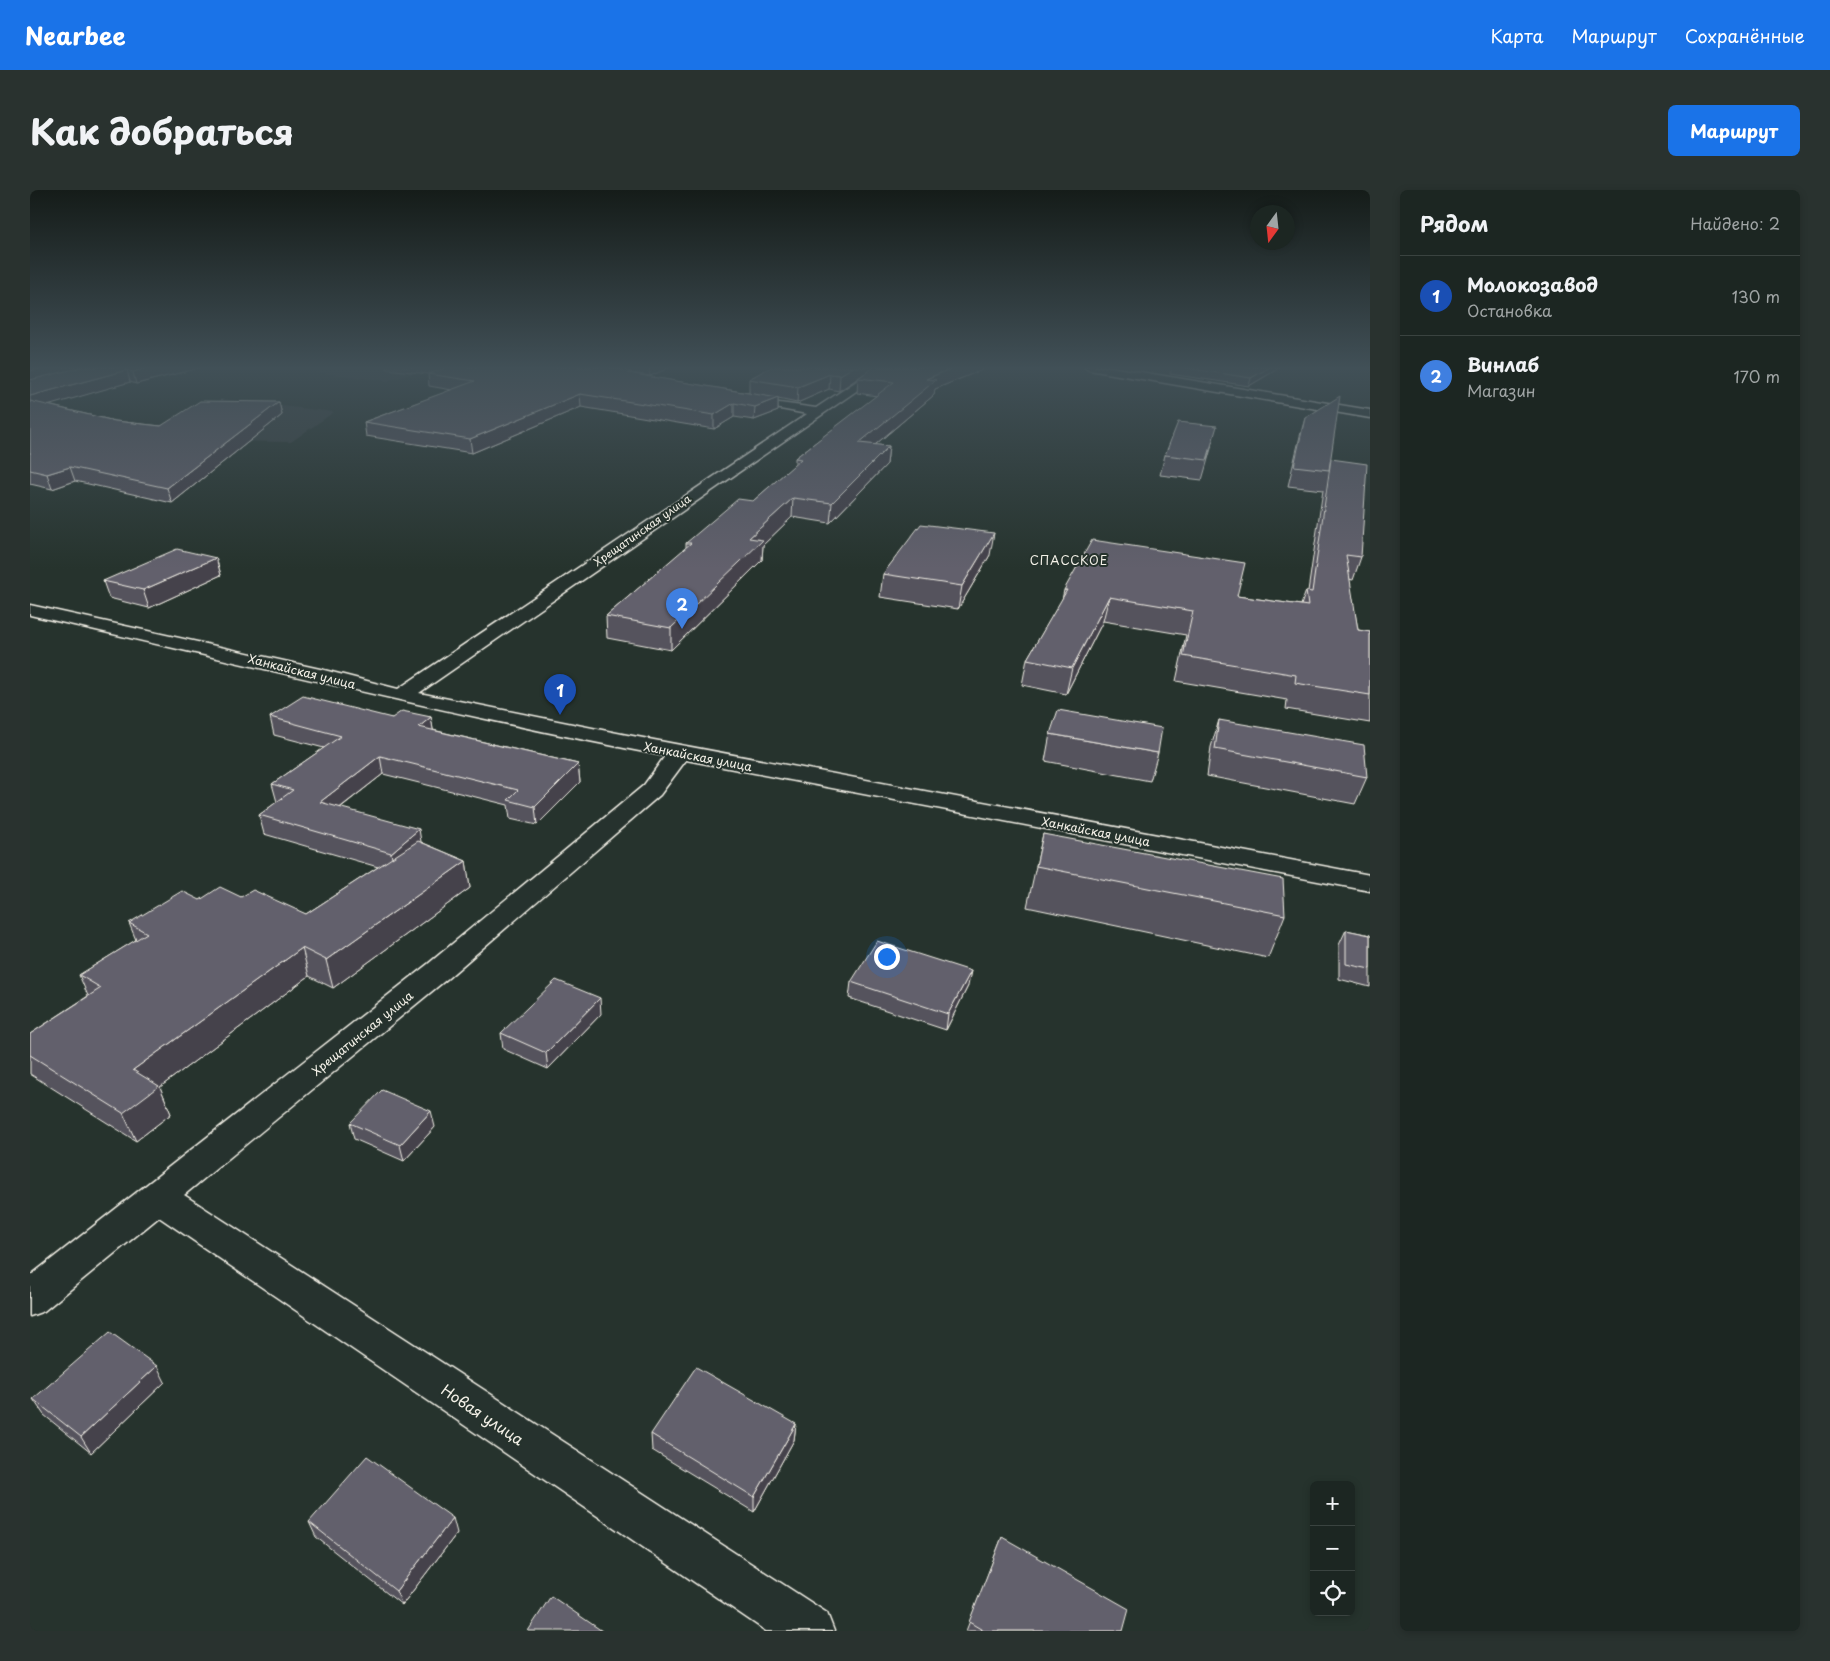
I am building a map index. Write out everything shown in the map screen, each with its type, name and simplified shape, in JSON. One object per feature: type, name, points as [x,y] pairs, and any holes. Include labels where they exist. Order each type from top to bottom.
[{"type":"street","name":"Хрещатинская улица","points":[[401,696],[783,434]]},
{"type":"street","name":"Ханкайская улица","points":[[30,610],[320,675],[401,696],[680,752],[1370,883]]},
{"type":"street","name":"Хрещатинская улица","points":[[30,1299],[438,971],[652,790],[680,752]]},
{"type":"street","name":"Новая улица","points":[[158,1197],[809,1631]]},
{"type":"shaded area","points":[[184,434],[302,434],[291,442],[208,441]]},
{"type":"building","points":[[30,434],[237,434],[167,488],[70,467],[47,474],[30,470]]},
{"type":"building","points":[[440,434],[482,434],[470,439]]},
{"type":"building","points":[[826,434],[870,434],[859,443],[889,446],[832,503],[793,498],[749,538],[763,540],[671,628],[606,616],[691,543],[686,543],[738,499],[753,501],[801,459],[795,458]]},
{"type":"building","points":[[1173,434],[1215,434],[1207,460],[1165,455]]},
{"type":"building","points":[[1301,434],[1334,434],[1329,470],[1294,466]]},
{"type":"building","points":[[1331,459],[1367,464],[1361,557],[1346,555],[1358,630],[1370,632],[1370,695],[1295,683],[1296,675],[1183,656],[1193,611],[1109,597],[1072,668],[1027,659],[1067,590],[1064,590],[1092,540],[1245,563],[1237,596],[1308,606],[1306,591],[1312,592]]},
{"type":"building","points":[[921,524],[994,533],[962,586],[883,574]]},
{"type":"building","points":[[177,549],[216,558],[143,590],[103,581]]},
{"type":"building","points":[[303,696],[392,718],[402,711],[431,717],[419,727],[578,764],[535,807],[508,800],[518,790],[380,756],[320,802],[419,829],[391,853],[259,815],[293,790],[272,784],[341,736],[270,717]]},
{"type":"building","points":[[1058,710],[1162,728],[1158,753],[1050,734]]},
{"type":"building","points":[[1219,720],[1364,745],[1367,777],[1215,749]]},
{"type":"building","points":[[1043,834],[1283,879],[1285,915],[1036,866]]},
{"type":"building","points":[[418,841],[466,861],[326,960],[302,948],[133,1070],[159,1086],[123,1113],[30,1055],[30,1034],[101,988],[79,975],[147,933],[129,923],[182,891],[200,900],[220,887],[241,897],[253,890],[306,914]]},
{"type":"building","points":[[1346,930],[1370,935],[1370,969],[1346,964]]},
{"type":"building","points":[[877,941],[971,971],[948,1014],[851,982]]},
{"type":"building","points":[[556,980],[600,998],[546,1053],[501,1033]]},
{"type":"building","points":[[382,1090],[431,1111],[400,1145],[350,1123]]},
{"type":"building","points":[[110,1332],[157,1366],[81,1437],[33,1399]]},
{"type":"building","points":[[696,1367],[796,1424],[754,1497],[651,1434]]},
{"type":"building","points":[[367,1456],[453,1518],[396,1591],[309,1522]]},
{"type":"building","points":[[1002,1537],[1129,1609],[1123,1631],[984,1631],[969,1622]]},
{"type":"building","points":[[551,1596],[602,1631],[528,1631]]},
{"type":"place","name":"Винлаб","points":[[682,629]]},
{"type":"place","name":"Молокозавод","points":[[560,715]]},
{"type":"district","name":"СПАССКОЕ","points":[[1069,560]]}]
